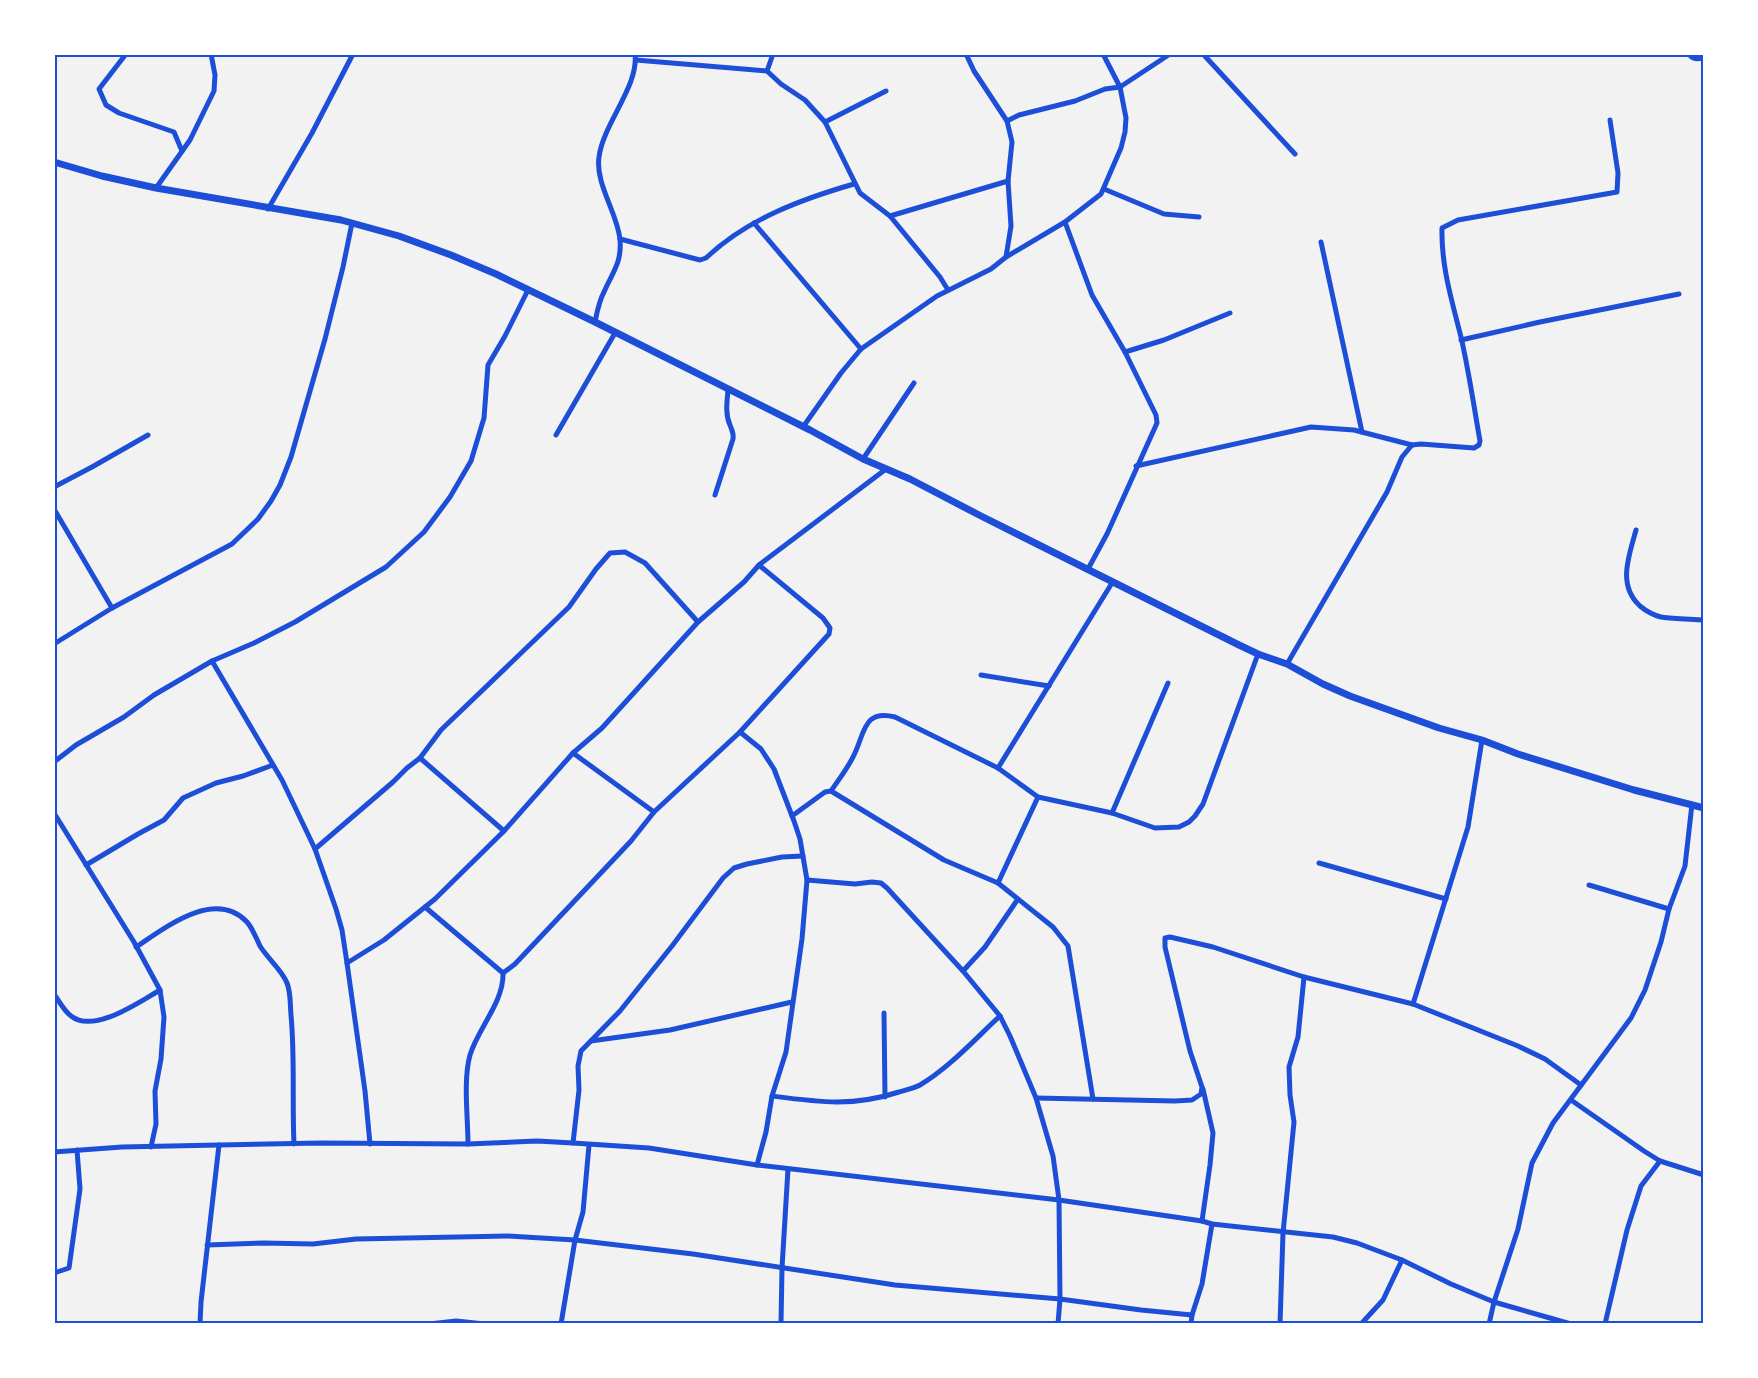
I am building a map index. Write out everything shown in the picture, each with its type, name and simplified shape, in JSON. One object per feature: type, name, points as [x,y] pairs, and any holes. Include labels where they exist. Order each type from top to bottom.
[{"type":"street","points":[[126,54],[99,89],[106,105],[119,113],[174,132],[182,151]]},
{"type":"street","points":[[156,188],[190,141],[214,91],[215,75],[211,54]]},
{"type":"street","points":[[268,208],[312,133],[353,54]]},
{"type":"street","points":[[768,71],[773,54]]},
{"type":"street","points":[[966,54],[974,71],[1007,121],[1012,142],[1008,181],[1011,226],[1006,257]]},
{"type":"street","points":[[803,427],[861,349],[937,296],[991,269],[1006,257],[1065,222],[1096,199],[1104,189],[1121,148],[1126,118],[1120,87],[1103,54]]},
{"type":"street","points":[[1007,121],[1019,115],[1075,101],[1105,89],[1120,87],[1170,54]]},
{"type":"street","points":[[1203,54],[1295,154]]},
{"type":"street","points":[[1689,54],[1695,59],[1704,58]]},
{"type":"street","points":[[595,322],[602,294],[619,262],[620,239],[599,174],[598,158],[632,76],[636,57],[768,71],[780,84],[805,100],[825,122],[860,193],[890,216],[948,290]]},
{"type":"street","points":[[825,122],[886,91]]},
{"type":"street","points":[[1136,466],[1311,427],[1362,432],[1412,445],[1474,448],[1479,445],[1461,340],[1444,268],[1442,228],[1458,220],[1617,192],[1618,173],[1610,120]]},
{"type":"street","points":[[54,162],[156,188],[352,223],[399,236],[451,255],[595,322],[863,459],[910,478],[1112,583],[1258,654],[1287,664],[1323,684],[1439,728],[1482,740],[1528,757],[1634,790],[1704,808]]},
{"type":"street","points":[[890,216],[1008,181]]},
{"type":"street","points":[[620,239],[700,260],[754,223],[812,196],[854,184]]},
{"type":"street","points":[[1104,189],[1164,214],[1199,217]]},
{"type":"street","points":[[1065,222],[1092,295],[1125,352],[1156,415],[1157,423],[1107,534],[1088,569]]},
{"type":"street","points":[[54,644],[112,608],[231,544],[258,519],[271,501],[291,457],[343,267],[352,223]]},
{"type":"street","points":[[754,223],[861,349]]},
{"type":"street","points":[[1321,242],[1362,432]]},
{"type":"street","points":[[54,762],[154,695],[212,661],[254,643],[320,608],[386,567],[424,532],[450,497],[471,461],[484,418],[489,365],[528,290]]},
{"type":"street","points":[[1461,340],[1679,294]]},
{"type":"street","points":[[1125,352],[1164,340],[1230,313]]},
{"type":"street","points":[[556,435],[615,333]]},
{"type":"street","points":[[863,459],[914,383]]},
{"type":"street","points":[[715,495],[734,432],[726,406],[728,390]]},
{"type":"street","points":[[54,487],[148,435]]},
{"type":"street","points":[[1287,664],[1387,492],[1402,457],[1412,445]]},
{"type":"street","points":[[347,963],[384,940],[425,907],[504,831],[573,753],[602,728],[698,622],[759,566],[886,469]]},
{"type":"street","points":[[54,509],[112,608]]},
{"type":"street","points":[[1636,530],[1626,570],[1628,589],[1637,603],[1647,611],[1659,616],[1704,620]]},
{"type":"street","points":[[315,849],[420,759],[441,730],[564,612],[610,553],[626,552],[645,563],[698,622]]},
{"type":"street","points":[[502,973],[514,964],[631,841],[654,812],[740,732],[829,634],[830,628],[823,618],[759,566]]},
{"type":"street","points":[[998,768],[1112,583]]},
{"type":"street","points":[[831,791],[854,755],[866,724],[876,716],[884,714],[895,717],[998,768],[1038,797],[1112,813],[1155,828],[1179,827],[1195,816],[1212,782],[1258,654]]},
{"type":"street","points":[[212,661],[273,765],[315,849],[336,909],[347,963],[370,1144]]},
{"type":"street","points":[[981,675],[1049,686]]},
{"type":"street","points":[[1112,813],[1168,683]]},
{"type":"street","points":[[740,732],[761,748],[774,769],[800,839],[807,880],[802,939],[786,1052],[772,1096],[757,1165]]},
{"type":"street","points":[[1413,1004],[1468,827],[1482,740]]},
{"type":"street","points":[[573,753],[654,812]]},
{"type":"street","points":[[420,759],[504,831]]},
{"type":"street","points":[[86,865],[164,820],[183,798],[216,783],[273,765]]},
{"type":"street","points":[[792,816],[825,792],[831,791],[944,860],[998,883],[1053,927],[1068,946],[1093,1099]]},
{"type":"street","points":[[998,883],[1038,797]]},
{"type":"street","points":[[1489,1324],[1518,1229],[1532,1163],[1553,1123],[1631,1018],[1648,980],[1684,866],[1692,804]]},
{"type":"street","points":[[54,813],[160,990],[165,1017],[156,1091],[156,1124],[151,1146]]},
{"type":"street","points":[[573,1143],[581,1051],[620,1011],[723,878],[735,868],[747,864],[782,857],[803,856]]},
{"type":"street","points":[[1319,862],[1446,899]]},
{"type":"street","points":[[807,880],[855,884],[881,883],[963,971],[1000,1016],[1036,1098],[1053,1156],[1059,1200],[1058,1324]]},
{"type":"street","points":[[1589,885],[1669,909]]},
{"type":"street","points":[[963,971],[985,947],[1018,899]]},
{"type":"street","points":[[425,907],[502,973],[503,985],[478,1036],[467,1066],[468,1144]]},
{"type":"street","points":[[136,947],[183,917],[216,908],[238,914],[247,923],[261,947],[287,982],[290,994],[293,1032],[294,1144]]},
{"type":"street","points":[[1202,1221],[1213,1132],[1190,1051],[1165,947],[1165,938],[1170,937],[1213,947],[1304,977],[1413,1004],[1545,1059],[1581,1085]]},
{"type":"street","points":[[1280,1324],[1283,1233],[1294,1122],[1289,1066],[1298,1037],[1304,977]]},
{"type":"street","points":[[54,994],[72,1018],[86,1022],[110,1017],[160,990]]},
{"type":"street","points":[[590,1041],[670,1030],[792,1002]]},
{"type":"street","points":[[885,1013],[885,1097]]},
{"type":"street","points":[[772,1096],[846,1103],[885,1097],[918,1086],[933,1077],[1000,1016]]},
{"type":"street","points":[[1036,1098],[1192,1100],[1201,1094],[1202,1087]]},
{"type":"street","points":[[1571,1100],[1660,1161],[1704,1175]]},
{"type":"street","points":[[54,1152],[151,1146],[468,1144],[537,1141],[649,1148],[757,1165],[1059,1200],[1212,1224],[1333,1237],[1367,1246],[1402,1260],[1494,1302],[1571,1324]]},
{"type":"street","points":[[200,1324],[219,1145]]},
{"type":"street","points":[[561,1324],[575,1240],[583,1212],[589,1145]]},
{"type":"street","points":[[54,1273],[69,1268],[81,1189],[76,1150]]},
{"type":"street","points":[[1605,1324],[1627,1230],[1641,1186],[1660,1161]]},
{"type":"street","points":[[781,1324],[788,1169]]},
{"type":"street","points":[[1191,1324],[1202,1284],[1212,1224]]},
{"type":"street","points":[[207,1245],[264,1242],[313,1244],[356,1239],[508,1236],[575,1240],[693,1254],[895,1285],[1060,1299],[1192,1315]]},
{"type":"street","points":[[1361,1324],[1383,1300],[1402,1260]]},
{"type":"street","points":[[429,1324],[456,1321],[485,1324]]}]
